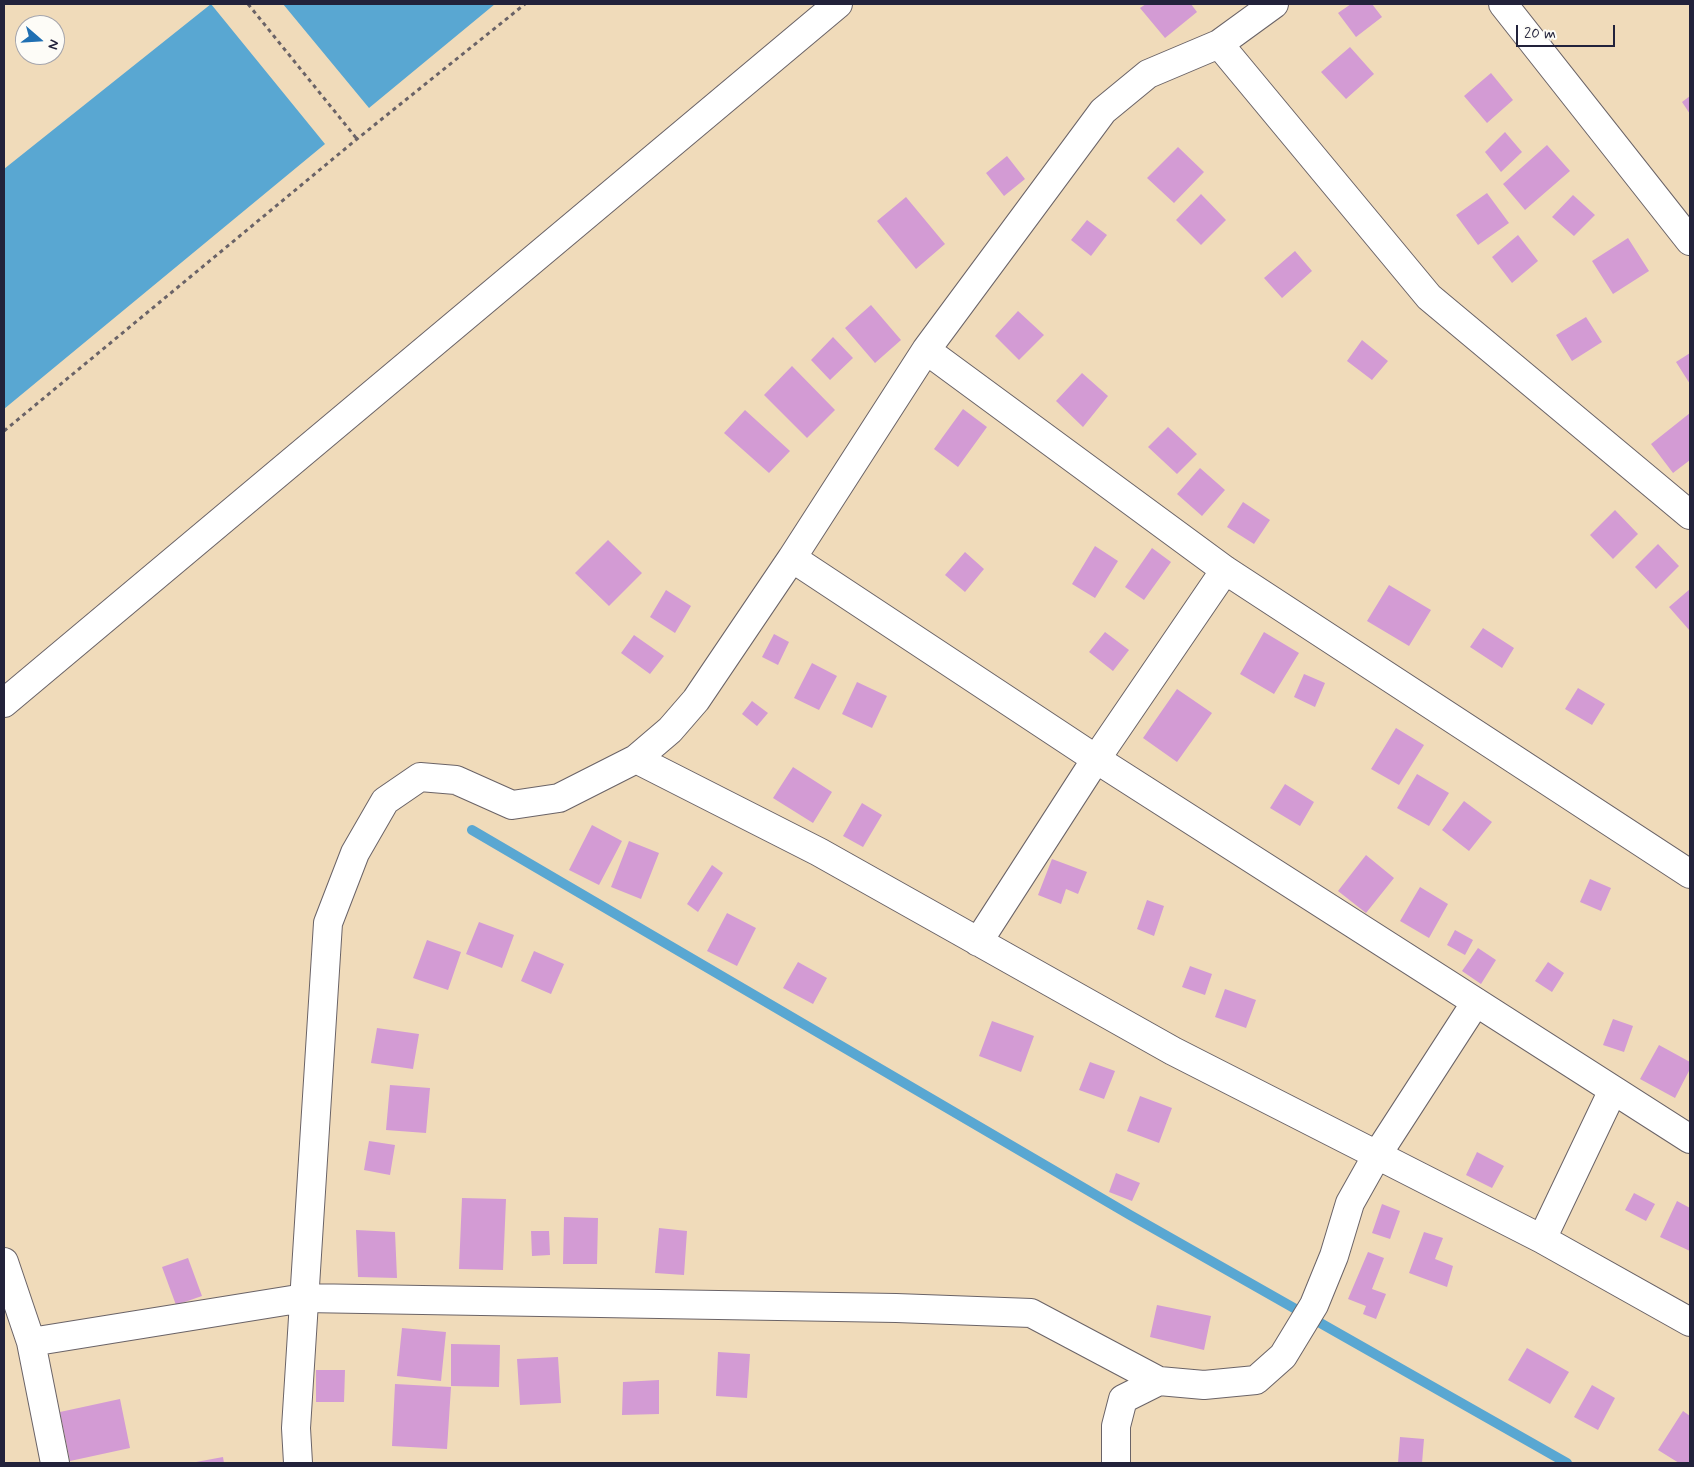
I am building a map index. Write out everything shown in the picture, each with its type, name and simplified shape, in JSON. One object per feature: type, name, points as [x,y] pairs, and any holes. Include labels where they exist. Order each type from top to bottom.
[{"type":"main road","points":[[4,703],[838,4]]},
{"type":"main road","points":[[298,1463],[296,1428],[328,923],[355,853],[385,801],[420,777],[456,780],[512,805],[559,798],[636,759],[670,730],[696,700],[792,558],[926,350],[1103,111],[1148,74],[1219,44],[1274,4]]},
{"type":"main road","points":[[1503,4],[1690,241]]},
{"type":"main road","points":[[1219,44],[1430,297],[1690,515]]},
{"type":"main road","points":[[926,350],[1225,570],[1690,874]]},
{"type":"main road","points":[[792,558],[1096,758],[1690,1139]]},
{"type":"main road","points":[[978,942],[1096,758],[1225,570]]},
{"type":"main road","points":[[636,759],[819,852],[1173,1051],[1542,1239],[1690,1322]]},
{"type":"main road","points":[[31,1342],[304,1298],[886,1307],[1031,1313],[1159,1381],[1204,1385],[1256,1380],[1283,1356],[1314,1305],[1334,1256],[1350,1203],[1377,1155],[1476,1002]]},
{"type":"main road","points":[[1542,1239],[1613,1090]]},
{"type":"main road","points":[[4,1262],[31,1342],[55,1463]]},
{"type":"main road","points":[[1116,1463],[1116,1426],[1123,1400],[1159,1381]]},
{"type":"path","points":[[248,4],[357,139]]},
{"type":"path","points":[[4,431],[357,139],[525,4]]},
{"type":"water","points":[[211,4],[325,144],[4,409],[4,169]]},
{"type":"water","points":[[283,4],[495,4],[369,108]]},
{"type":"building","points":[[1146,4],[1191,4],[1197,12],[1165,38],[1140,8]]},
{"type":"building","points":[[1351,4],[1372,4],[1382,17],[1356,37],[1338,13]]},
{"type":"building","points":[[1350,47],[1374,74],[1346,99],[1321,72]]},
{"type":"building","points":[[1491,73],[1513,100],[1487,123],[1464,96]]},
{"type":"building","points":[[1690,96],[1690,114],[1682,102]]},
{"type":"building","points":[[1505,132],[1522,152],[1501,172],[1485,152]]},
{"type":"building","points":[[1547,145],[1570,171],[1525,210],[1503,184]]},
{"type":"building","points":[[1178,147],[1204,172],[1174,203],[1147,178]]},
{"type":"building","points":[[1007,156],[1025,179],[1004,196],[986,173]]},
{"type":"building","points":[[1487,193],[1509,223],[1478,245],[1456,215]]},
{"type":"building","points":[[1201,194],[1226,220],[1201,245],[1176,220]]},
{"type":"building","points":[[1573,195],[1595,215],[1574,236],[1552,217]]},
{"type":"building","points":[[906,197],[945,244],[916,269],[877,221]]},
{"type":"building","points":[[1087,220],[1107,235],[1091,256],[1071,240]]},
{"type":"building","points":[[1518,235],[1538,261],[1512,283],[1492,257]]},
{"type":"building","points":[[1628,238],[1649,271],[1613,294],[1592,261]]},
{"type":"building","points":[[1295,251],[1312,271],[1282,298],[1264,278]]},
{"type":"building","points":[[871,305],[901,340],[875,363],[845,328]]},
{"type":"building","points":[[1018,311],[1044,335],[1019,360],[995,336]]},
{"type":"building","points":[[1586,317],[1602,342],[1572,361],[1556,335]]},
{"type":"building","points":[[833,337],[853,358],[830,380],[811,360]]},
{"type":"building","points":[[1362,340],[1388,361],[1372,380],[1347,361]]},
{"type":"building","points":[[1690,353],[1690,384],[1676,362]]},
{"type":"building","points":[[792,366],[835,410],[807,438],[764,395]]},
{"type":"building","points":[[1082,373],[1108,396],[1083,427],[1056,401]]},
{"type":"building","points":[[963,409],[987,427],[958,467],[934,449]]},
{"type":"building","points":[[745,410],[790,451],[769,473],[724,433]]},
{"type":"building","points":[[1690,413],[1690,460],[1673,473],[1651,444]]},
{"type":"building","points":[[1168,427],[1197,454],[1177,474],[1148,447]]},
{"type":"building","points":[[1200,468],[1225,490],[1202,516],[1177,494]]},
{"type":"building","points":[[1243,502],[1270,520],[1254,544],[1227,527]]},
{"type":"building","points":[[1615,510],[1638,534],[1613,559],[1590,535]]},
{"type":"building","points":[[608,540],[642,573],[609,606],[575,573]]},
{"type":"building","points":[[1658,544],[1679,566],[1656,589],[1635,567]]},
{"type":"building","points":[[1095,546],[1118,561],[1095,598],[1072,584]]},
{"type":"building","points":[[1152,548],[1171,562],[1144,600],[1125,587]]},
{"type":"building","points":[[965,552],[984,569],[965,592],[945,575]]},
{"type":"building","points":[[1389,585],[1431,610],[1409,646],[1367,621]]},
{"type":"building","points":[[1690,589],[1690,631],[1669,607]]},
{"type":"building","points":[[666,590],[691,606],[675,633],[650,617]]},
{"type":"building","points":[[1483,628],[1514,648],[1502,668],[1470,647]]},
{"type":"building","points":[[1105,632],[1129,650],[1113,671],[1089,652]]},
{"type":"building","points":[[1264,632],[1299,653],[1274,694],[1240,674]]},
{"type":"building","points":[[774,634],[789,642],[778,665],[762,657]]},
{"type":"building","points":[[634,635],[664,656],[650,674],[621,653]]},
{"type":"building","points":[[812,663],[837,676],[819,710],[794,698]]},
{"type":"building","points":[[1304,674],[1325,683],[1315,707],[1294,697]]},
{"type":"building","points":[[857,682],[887,696],[872,728],[842,714]]},
{"type":"building","points":[[1578,688],[1605,704],[1592,725],[1565,709]]},
{"type":"building","points":[[1177,689],[1212,713],[1177,762],[1143,738]]},
{"type":"building","points":[[752,701],[768,713],[757,726],[742,714]]},
{"type":"building","points":[[1396,728],[1424,745],[1399,785],[1371,769]]},
{"type":"building","points":[[793,767],[832,792],[813,823],[773,798]]},
{"type":"building","points":[[1417,774],[1449,793],[1429,826],[1397,808]]},
{"type":"building","points":[[1285,784],[1314,802],[1300,826],[1270,808]]},
{"type":"building","points":[[1464,801],[1492,822],[1469,851],[1442,830]]},
{"type":"building","points":[[862,803],[882,815],[863,847],[843,836]]},
{"type":"building","points":[[592,825],[622,841],[599,885],[569,870]]},
{"type":"building","points":[[629,841],[659,853],[641,899],[611,887]]},
{"type":"building","points":[[1366,855],[1394,878],[1366,913],[1338,891]]},
{"type":"building","points":[[1052,859],[1087,872],[1078,894],[1066,889],[1061,904],[1038,895]]},
{"type":"building","points":[[712,865],[723,873],[698,912],[687,904]]},
{"type":"building","points":[[1590,879],[1611,888],[1601,911],[1580,902]]},
{"type":"building","points":[[1420,887],[1448,904],[1429,938],[1400,921]]},
{"type":"building","points":[[1147,900],[1164,906],[1154,936],[1137,929]]},
{"type":"building","points":[[727,913],[756,928],[737,966],[707,951]]},
{"type":"building","points":[[479,922],[514,935],[502,968],[466,954]]},
{"type":"building","points":[[1455,930],[1473,940],[1465,955],[1447,945]]},
{"type":"building","points":[[427,940],[461,952],[448,990],[413,978]]},
{"type":"building","points":[[1478,948],[1496,960],[1481,984],[1462,971]]},
{"type":"building","points":[[534,951],[564,964],[551,994],[521,981]]},
{"type":"building","points":[[798,962],[827,978],[813,1004],[783,988]]},
{"type":"building","points":[[1548,962],[1564,973],[1552,992],[1535,981]]},
{"type":"building","points":[[1190,966],[1212,974],[1205,995],[1182,987]]},
{"type":"building","points":[[1225,989],[1256,1000],[1246,1028],[1215,1017]]},
{"type":"building","points":[[1613,1019],[1633,1026],[1624,1052],[1603,1045]]},
{"type":"building","points":[[992,1021],[1034,1036],[1021,1072],[979,1056]]},
{"type":"building","points":[[377,1028],[419,1034],[413,1069],[371,1063]]},
{"type":"building","points":[[1659,1045],[1690,1062],[1690,1069],[1675,1098],[1640,1079]]},
{"type":"building","points":[[1090,1062],[1115,1071],[1104,1099],[1079,1090]]},
{"type":"building","points":[[390,1085],[430,1088],[426,1133],[386,1130]]},
{"type":"building","points":[[1140,1096],[1172,1108],[1159,1143],[1127,1131]]},
{"type":"building","points":[[369,1141],[395,1145],[390,1175],[364,1170]]},
{"type":"building","points":[[1477,1152],[1504,1166],[1492,1188],[1466,1175]]},
{"type":"building","points":[[1116,1173],[1140,1183],[1132,1201],[1109,1192]]},
{"type":"building","points":[[1634,1193],[1655,1204],[1646,1221],[1625,1210]]},
{"type":"building","points":[[462,1198],[506,1199],[503,1270],[459,1269]]},
{"type":"building","points":[[1677,1201],[1690,1208],[1690,1251],[1660,1237]]},
{"type":"building","points":[[1382,1204],[1400,1211],[1390,1239],[1372,1233]]},
{"type":"building","points":[[564,1217],[598,1218],[597,1264],[563,1264]]},
{"type":"building","points":[[659,1228],[687,1231],[684,1275],[655,1273]]},
{"type":"building","points":[[356,1230],[395,1232],[397,1278],[358,1277]]},
{"type":"building","points":[[531,1231],[549,1231],[550,1255],[532,1256]]},
{"type":"building","points":[[1424,1232],[1443,1238],[1435,1259],[1453,1266],[1447,1287],[1409,1273]]},
{"type":"building","points":[[1368,1252],[1384,1258],[1372,1289],[1386,1294],[1376,1319],[1363,1314],[1366,1306],[1348,1299]]},
{"type":"building","points":[[188,1258],[202,1296],[176,1305],[162,1267]]},
{"type":"building","points":[[1157,1305],[1211,1316],[1204,1350],[1150,1337]]},
{"type":"building","points":[[402,1328],[446,1332],[441,1381],[397,1376]]},
{"type":"building","points":[[451,1344],[500,1345],[499,1387],[451,1386]]},
{"type":"building","points":[[1527,1348],[1569,1372],[1550,1404],[1508,1380]]},
{"type":"building","points":[[718,1352],[750,1354],[747,1398],[716,1396]]},
{"type":"building","points":[[558,1357],[561,1403],[520,1405],[517,1359]]},
{"type":"building","points":[[316,1370],[345,1370],[344,1402],[316,1402]]},
{"type":"building","points":[[659,1380],[659,1414],[622,1415],[623,1382]]},
{"type":"building","points":[[395,1384],[451,1387],[447,1449],[392,1446]]},
{"type":"building","points":[[1592,1385],[1615,1398],[1598,1430],[1574,1417]]},
{"type":"building","points":[[120,1399],[130,1448],[70,1461],[60,1412]]},
{"type":"building","points":[[1683,1411],[1690,1416],[1690,1463],[1679,1463],[1658,1450]]},
{"type":"building","points":[[1400,1437],[1424,1439],[1422,1463],[1398,1463]]},
{"type":"building","points":[[223,1457],[224,1463],[196,1463],[196,1462]]},
{"type":"waterway","points":[[472,830],[1130,1215],[1567,1463]]}]
